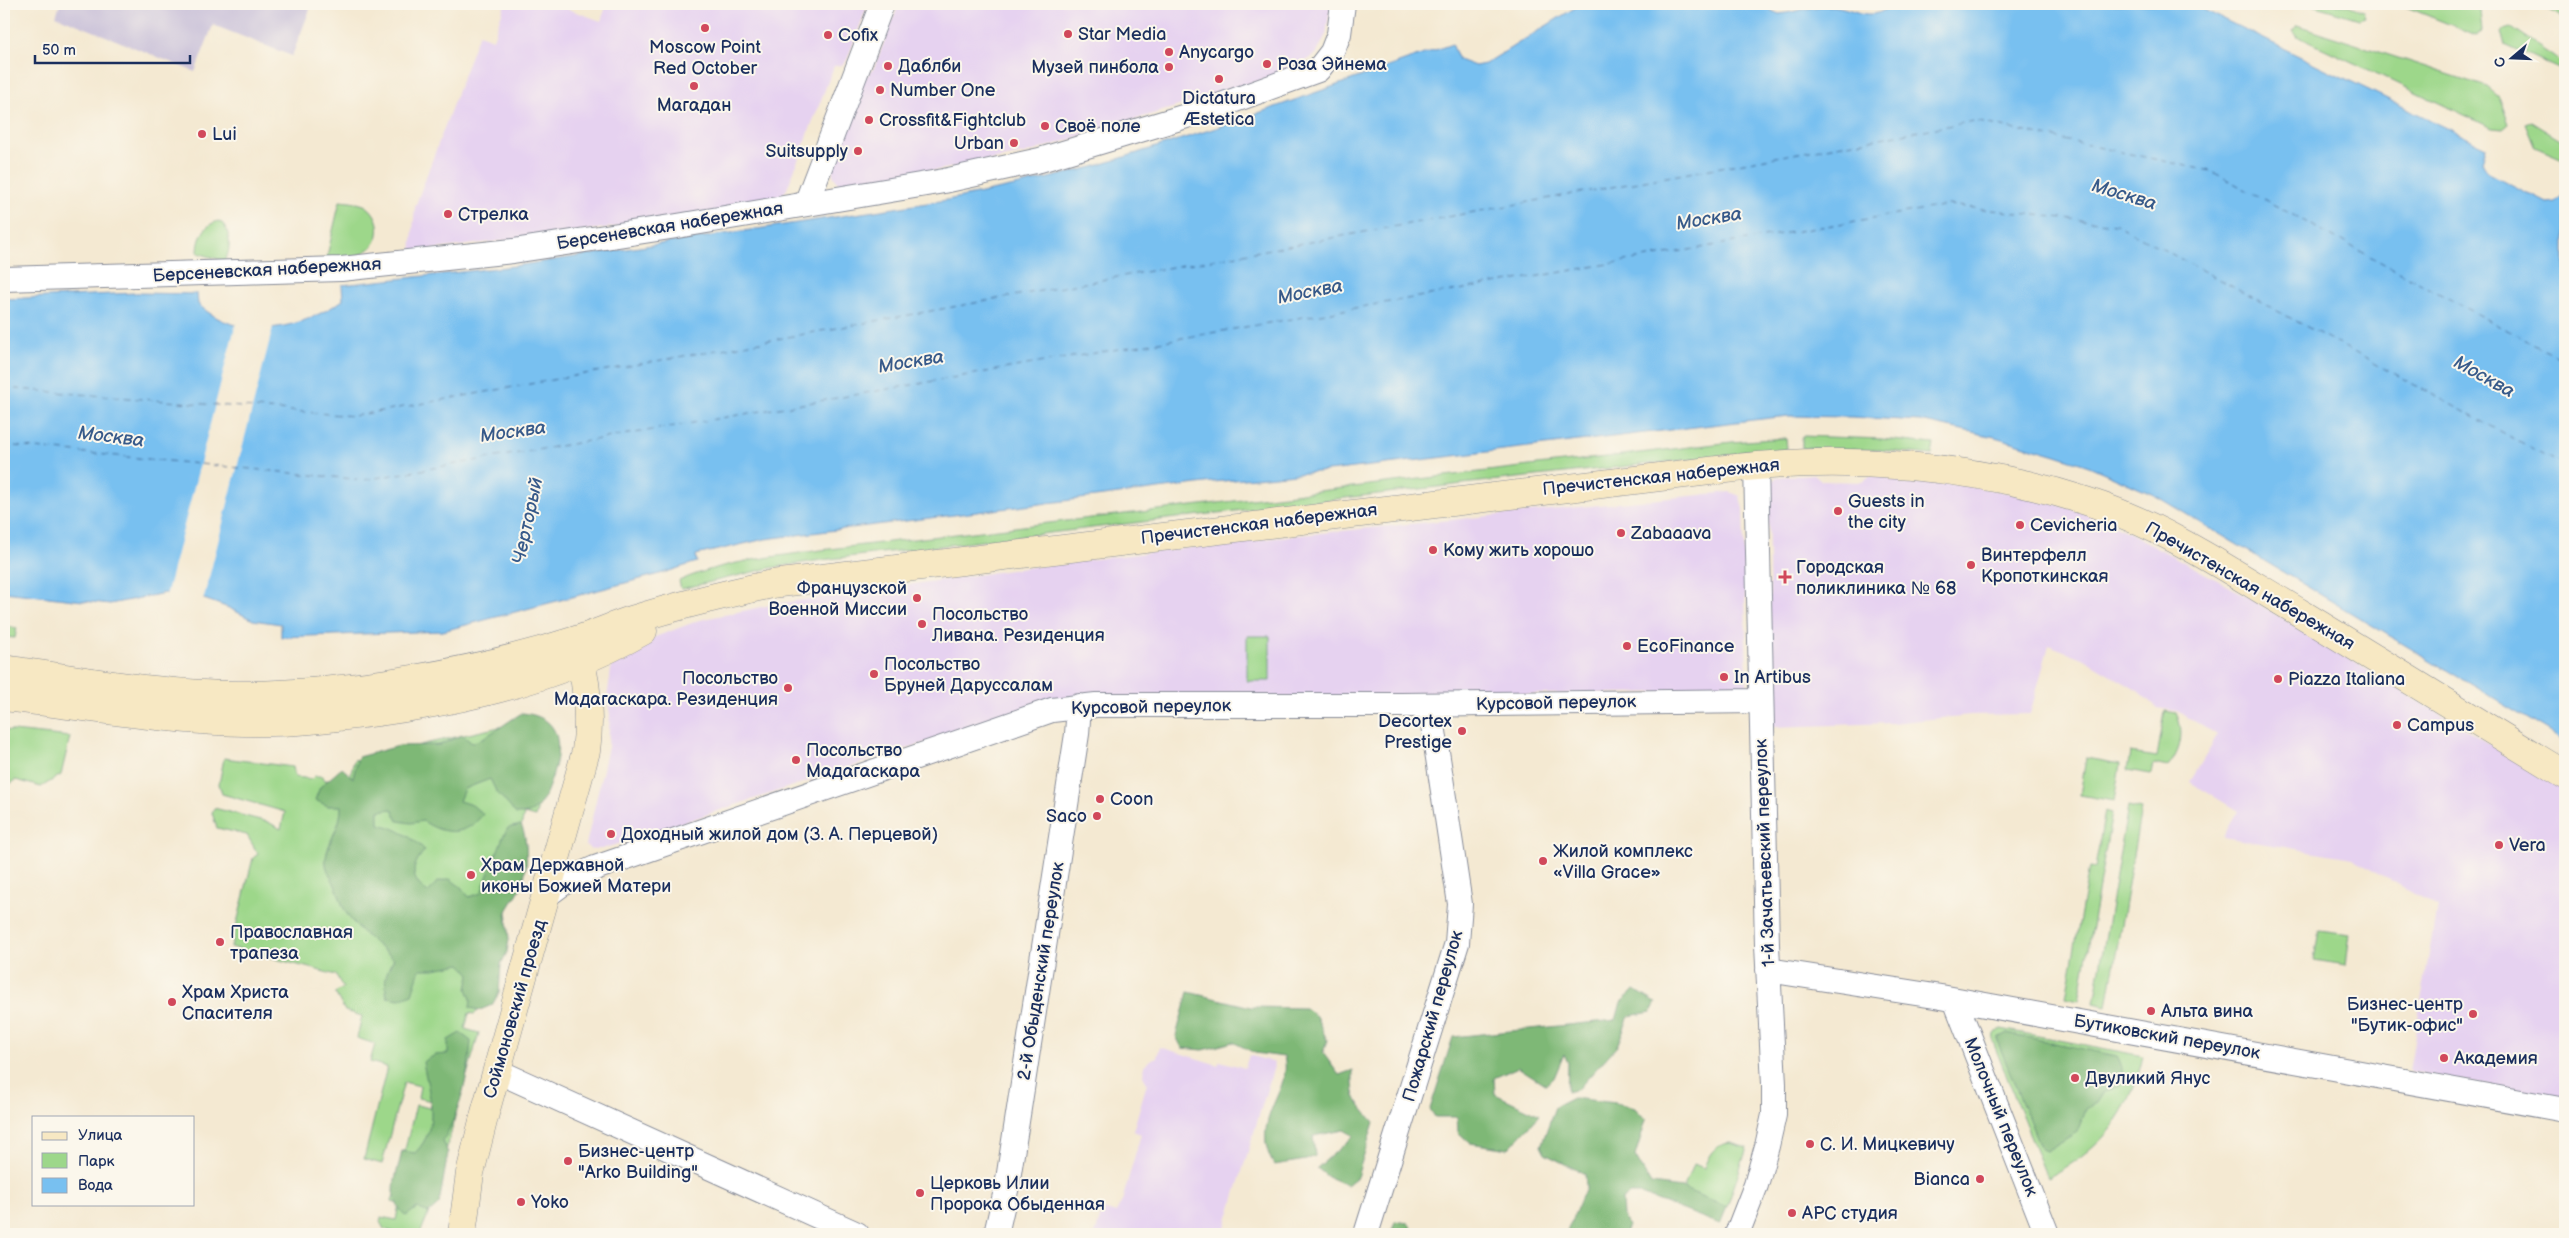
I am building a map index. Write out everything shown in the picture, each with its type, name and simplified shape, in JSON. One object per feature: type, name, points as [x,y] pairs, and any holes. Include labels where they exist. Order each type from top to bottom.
[{"type":"main road","name":"Пречистенская набережная","points":[[4,669],[192,694],[286,694],[335,690],[578,651],[639,633],[688,605],[722,595],[789,581],[1756,465],[1794,462],[1858,463],[1928,469],[1992,478],[2047,489],[2088,501],[2140,522],[2238,576],[2565,775]]},
{"type":"main road","name":"Пречистенская набережная","points":[[4,696],[190,718],[287,722],[338,718],[458,698],[525,682],[578,651]]},
{"type":"main road","name":"Соймоновский проезд","points":[[462,1234],[470,1174],[586,751],[590,726],[589,700],[578,651]]},
{"type":"main road","name":"Соймоновский проезд","points":[[444,1234],[470,1174]]},
{"type":"street","points":[[806,204],[882,4]]},
{"type":"street","name":"Берсеневская набережная","points":[[4,279],[341,269],[513,251],[944,181],[1040,160],[1204,111],[1318,70],[1332,52],[1339,34],[1343,4]]},
{"type":"street","name":"1-й Зачатьевский переулок","points":[[1738,1234],[1756,1185],[1774,1115],[1760,700],[1756,465]]},
{"type":"street","name":"Курсовой переулок","points":[[547,895],[566,881],[595,868],[1037,714],[1078,706],[1430,705],[1760,700]]},
{"type":"street","name":"Пожарский переулок","points":[[1366,1234],[1455,951],[1460,923],[1460,904],[1430,705]]},
{"type":"street","name":"2-й Обыденский переулок","points":[[996,1234],[1007,1186],[1046,940],[1077,734],[1078,706]]},
{"type":"street","name":"Бутиковский переулок","points":[[1768,970],[1955,1000],[2565,1110]]},
{"type":"street","name":"Молочный переулок","points":[[1955,1000],[2047,1234]]},
{"type":"street","points":[[497,1071],[813,1225],[857,1234]]},
{"type":"shaded area","points":[[60,4],[312,4],[292,56],[213,25],[195,72],[56,16]]},
{"type":"shaded area","points":[[505,4],[554,4],[601,21],[607,4],[868,4],[847,60],[842,65],[834,66],[787,189],[778,200],[702,216],[411,252],[415,207],[475,44],[479,34],[493,39]]},
{"type":"shaded area","points":[[899,4],[1331,4],[1326,34],[1317,53],[1302,64],[1269,78],[1024,154],[841,188],[833,175],[832,165],[863,80],[874,68]]},
{"type":"shaded area","points":[[1814,474],[1822,481],[1862,482],[1871,475],[1977,487],[2030,497],[2082,512],[2130,533],[2232,588],[2565,790],[2565,1100],[2409,1071],[2437,907],[2353,858],[2223,837],[2238,811],[2190,782],[2218,735],[2177,711],[2157,708],[2138,691],[2082,658],[2049,645],[2030,714],[1970,715],[1893,723],[1772,727],[1768,494],[1772,481],[1778,477]]},
{"type":"shaded area","points":[[1730,492],[1740,496],[1743,509],[1747,686],[1744,691],[1051,701],[602,849],[590,849],[586,845],[608,747],[610,714],[607,698],[612,663],[615,657],[647,640],[700,620],[775,604],[1053,564],[1291,536]]},
{"type":"shaded area","points":[[1160,1047],[1218,1065],[1220,1061],[1245,1068],[1249,1055],[1275,1063],[1223,1234],[1095,1234],[1103,1209],[1116,1213],[1122,1201],[1141,1134],[1133,1131],[1147,1083],[1143,1076],[1145,1065],[1157,1057]]},
{"type":"green space","points":[[2310,4],[2345,4],[2363,11],[2365,17],[2359,19]]},
{"type":"green space","points":[[2399,4],[2475,4],[2480,11],[2482,32],[2476,35]]},
{"type":"green space","points":[[2536,4],[2565,4],[2565,18]]},
{"type":"green space","points":[[2297,25],[2487,87],[2499,97],[2509,124],[2503,129],[2492,128],[2297,36],[2293,31]]},
{"type":"green space","points":[[2510,27],[2564,64],[2565,72],[2505,44],[2501,33],[2504,29]]},
{"type":"green space","points":[[2531,121],[2565,142],[2565,160],[2535,147],[2525,123]]},
{"type":"green space","points":[[340,201],[361,204],[370,209],[377,220],[377,240],[368,250],[358,255],[326,260]]},
{"type":"green space","points":[[219,221],[226,229],[229,240],[227,257],[224,261],[198,253],[203,233],[209,225]]},
{"type":"green space","points":[[1802,436],[1881,439],[1934,444],[1932,455],[1880,450],[1802,448]]},
{"type":"green space","points":[[1786,438],[1787,449],[1471,483],[822,560],[770,568],[681,589],[679,581],[731,564],[821,550],[1732,442]]},
{"type":"green space","points":[[4,626],[17,628],[15,638],[4,637]]},
{"type":"green space","points":[[1247,636],[1270,636],[1270,681],[1247,681]]},
{"type":"green space","points":[[2165,711],[2176,713],[2181,734],[2179,748],[2172,761],[2168,767],[2153,764],[2151,774],[2127,770],[2130,753],[2157,757]]},
{"type":"green space","points":[[522,713],[536,716],[546,721],[553,728],[557,737],[558,747],[557,759],[550,783],[541,803],[531,812],[516,814],[496,791],[490,779],[464,789],[459,801],[472,805],[483,814],[477,821],[463,830],[447,831],[431,826],[423,821],[411,823],[398,821],[392,809],[379,811],[379,824],[404,834],[425,850],[417,862],[414,873],[418,883],[428,893],[437,882],[450,879],[461,887],[469,897],[481,893],[508,828],[521,825],[526,848],[525,874],[520,889],[506,913],[509,939],[507,952],[501,964],[499,993],[492,1005],[480,1010],[470,1008],[471,999],[467,989],[470,974],[461,964],[434,969],[420,969],[412,994],[400,999],[387,997],[386,976],[394,959],[361,931],[345,911],[327,868],[326,861],[328,850],[340,819],[341,806],[328,806],[315,800],[320,787],[342,768],[353,778],[358,757],[399,746],[439,745],[462,735],[472,743]]},
{"type":"green space","points":[[517,723],[555,751],[535,817],[524,814],[508,881],[508,918],[484,1007],[474,1014],[469,1013],[465,1029],[479,1033],[459,1103],[455,1106],[418,1098],[420,1086],[404,1082],[382,1164],[364,1159],[387,1067],[370,1062],[375,1044],[357,1038],[362,1016],[345,1011],[335,993],[343,988],[336,975],[231,947],[253,858],[258,854],[247,835],[217,828],[212,813],[214,808],[268,822],[281,829],[285,812],[222,794],[219,784],[224,758],[293,767],[295,777],[312,779],[315,776],[322,776],[325,780],[349,782],[354,760]]},
{"type":"green space","points":[[4,730],[70,737],[61,775],[41,787],[16,780],[4,787]]},
{"type":"green space","points":[[2086,758],[2120,764],[2114,801],[2080,795]]},
{"type":"green space","points":[[2128,806],[2141,809],[2107,1006],[2094,1003]]},
{"type":"green space","points":[[2105,811],[2112,813],[2079,1000],[2066,997],[2089,867],[2095,868]]},
{"type":"green space","points":[[2319,930],[2350,934],[2346,965],[2314,960]]},
{"type":"green space","points":[[1635,990],[1656,1003],[1651,1012],[1629,1016],[1617,1046],[1578,1089],[1567,1092],[1568,1063],[1564,1054],[1554,1078],[1546,1085],[1518,1067],[1494,1078],[1495,1094],[1540,1115],[1508,1149],[1470,1143],[1458,1132],[1457,1117],[1435,1117],[1430,1109],[1453,1037],[1616,1020],[1621,1002]]},
{"type":"green space","points":[[1188,992],[1251,1007],[1305,1008],[1316,1016],[1327,1040],[1323,1053],[1339,1075],[1353,1070],[1353,1087],[1356,1099],[1374,1122],[1357,1177],[1347,1185],[1328,1177],[1317,1168],[1354,1136],[1344,1130],[1313,1136],[1315,1156],[1306,1160],[1274,1165],[1267,1149],[1266,1134],[1268,1120],[1283,1081],[1284,1057],[1255,1053],[1233,1042],[1203,1050],[1182,1048],[1176,1036]]},
{"type":"green space","points":[[2001,1029],[2143,1056],[2130,1096],[2121,1114],[2110,1129],[2083,1156],[2047,1178],[1993,1042],[1994,1034]]},
{"type":"green space","points":[[460,1033],[471,1041],[470,1055],[459,1105],[443,1141],[448,1153],[439,1204],[429,1213],[417,1208],[406,1216],[396,1201],[394,1186],[402,1151],[415,1153],[423,1143],[431,1121],[430,1098],[423,1062],[435,1055],[448,1054],[448,1040]]},
{"type":"green space","points":[[2007,1033],[2117,1056],[2122,1070],[2120,1085],[2104,1092],[2097,1103],[2086,1109],[2077,1132],[2046,1151],[2041,1149],[1998,1043],[1998,1038]]},
{"type":"green space","points":[[1573,1098],[1616,1103],[1635,1108],[1646,1120],[1635,1156],[1651,1184],[1682,1188],[1727,1207],[1720,1224],[1641,1194],[1630,1194],[1622,1199],[1623,1217],[1628,1226],[1624,1234],[1566,1234],[1586,1187],[1585,1174],[1545,1154],[1541,1146],[1555,1107]]},
{"type":"green space","points":[[416,1105],[453,1113],[455,1117],[431,1207],[420,1234],[399,1234],[384,1229],[380,1222],[381,1217],[396,1220],[399,1204],[392,1202]]},
{"type":"green space","points":[[1730,1143],[1747,1148],[1727,1207],[1683,1190],[1693,1164],[1704,1168],[1708,1158],[1716,1148]]},
{"type":"green space","points":[[1395,1221],[1408,1223],[1416,1234],[1391,1234]]},
{"type":"water","points":[[1581,4],[1766,4],[1772,11],[1779,14],[1829,6],[1869,14],[1884,10],[1891,4],[2192,4],[2486,147],[2482,161],[2487,172],[2547,203],[2556,202],[2565,194],[2565,741],[2156,496],[2089,466],[1995,437],[1920,421],[1852,417],[1788,416],[1337,470],[1213,482],[765,539],[696,555],[697,562],[663,573],[443,631],[281,637],[281,624],[253,620],[229,608],[204,599],[165,593],[110,604],[4,592],[4,299],[135,293],[197,294],[198,304],[215,316],[232,324],[251,328],[289,325],[308,319],[343,300],[342,285],[515,266],[947,200],[1093,167],[1219,127],[1452,44],[1459,60],[1475,66],[1485,64]]},
{"type":"pier","points":[[236,323],[273,327],[203,601],[166,596]]},
{"type":"ferry route","points":[[4,388],[354,416],[1974,121],[2211,171],[2565,361]]},
{"type":"ferry route","points":[[4,445],[364,480],[1948,205],[2116,224],[2565,466]]},
{"type":"place","name":"Moscow Point Red October","points":[[705,28]]},
{"type":"place","name":"Star Media","points":[[1068,34]]},
{"type":"place","name":"Cofix","points":[[828,35]]},
{"type":"place","name":"Anycargo","points":[[1169,52]]},
{"type":"place","name":"Роза Эйнема","points":[[1267,64]]},
{"type":"place","name":"Даблби","points":[[888,66]]},
{"type":"place","name":"Музей пинбола","points":[[1169,67]]},
{"type":"place","name":"Dictatura Æstetica","points":[[1219,79]]},
{"type":"place","name":"Магадан","points":[[694,86]]},
{"type":"place","name":"Number One","points":[[880,90]]},
{"type":"place","name":"Crossfit&Fightclub","points":[[869,120]]},
{"type":"place","name":"Своё поле","points":[[1045,126]]},
{"type":"place","name":"Lui","points":[[202,134]]},
{"type":"place","name":"Urban","points":[[1014,143]]},
{"type":"place","name":"Suitsupply","points":[[858,151]]},
{"type":"place","name":"Стрелка","points":[[448,214]]},
{"type":"place","name":"Guests in thе city","points":[[1838,511]]},
{"type":"place","name":"Cevicheria","points":[[2020,525]]},
{"type":"place","name":"Zabaaava","points":[[1621,533]]},
{"type":"place","name":"Кому жить хорошо","points":[[1433,550]]},
{"type":"place","name":"Винтерфелл Кропоткинская","points":[[1971,565]]},
{"type":"place","name":"Городская поликлиника № 68","points":[[1785,577]]},
{"type":"place","name":"Французской Военной Миссии","points":[[917,598]]},
{"type":"place","name":"Посольство Ливана. Резиденция","points":[[922,624]]},
{"type":"place","name":"EcoFinance","points":[[1627,646]]},
{"type":"place","name":"Посольство Бруней Даруссалам","points":[[874,674]]},
{"type":"place","name":"In Artibus","points":[[1724,677]]},
{"type":"place","name":"Piazza Italiana","points":[[2278,679]]},
{"type":"place","name":"Посольство Мадагаскара. Резиденция","points":[[788,688]]},
{"type":"place","name":"Campus","points":[[2397,725]]},
{"type":"place","name":"Decortex Prestige","points":[[1462,731]]},
{"type":"place","name":"Посольство Мадагаскара","points":[[796,760]]},
{"type":"place","name":"Coon","points":[[1100,799]]},
{"type":"place","name":"Saco","points":[[1097,816]]},
{"type":"place","name":"Доходный жилой дом (З. А. Перцевой)","points":[[611,834]]},
{"type":"place","name":"Vera","points":[[2499,845]]},
{"type":"place","name":"Жилой комплекс «Villa Grace»","points":[[1543,861]]},
{"type":"place","name":"Храм Державной иконы Божией Матери","points":[[471,875]]},
{"type":"place","name":"Православная трапеза","points":[[220,942]]},
{"type":"place","name":"Храм Христа Спасителя","points":[[172,1002]]},
{"type":"place","name":"Альта вина","points":[[2151,1011]]},
{"type":"place","name":"Бизнес-центр \"Бутик-офис\"","points":[[2473,1014]]},
{"type":"place","name":"Академия","points":[[2444,1058]]},
{"type":"place","name":"Двуликий Янус","points":[[2075,1078]]},
{"type":"place","name":"С. И. Мицкевичу","points":[[1810,1144]]},
{"type":"place","name":"Бизнес-центр \"Arko Building\"","points":[[568,1161]]},
{"type":"place","name":"Bianca","points":[[1980,1179]]},
{"type":"place","name":"Церковь Илии Пророка Обыденная","points":[[920,1193]]},
{"type":"place","name":"Yoko","points":[[521,1202]]},
{"type":"place","name":"АРС студия","points":[[1792,1213]]},
{"type":"water label","name":"Москва","points":[[2124,195]]},
{"type":"water label","name":"Москва","points":[[1709,219]]},
{"type":"water label","name":"Москва","points":[[1310,292]]},
{"type":"water label","name":"Москва","points":[[911,362]]},
{"type":"water label","name":"Москва","points":[[2484,377]]},
{"type":"water label","name":"Москва","points":[[513,432]]},
{"type":"water label","name":"Москва","points":[[111,437]]},
{"type":"water label","name":"Черторый","points":[[528,521]]}]
